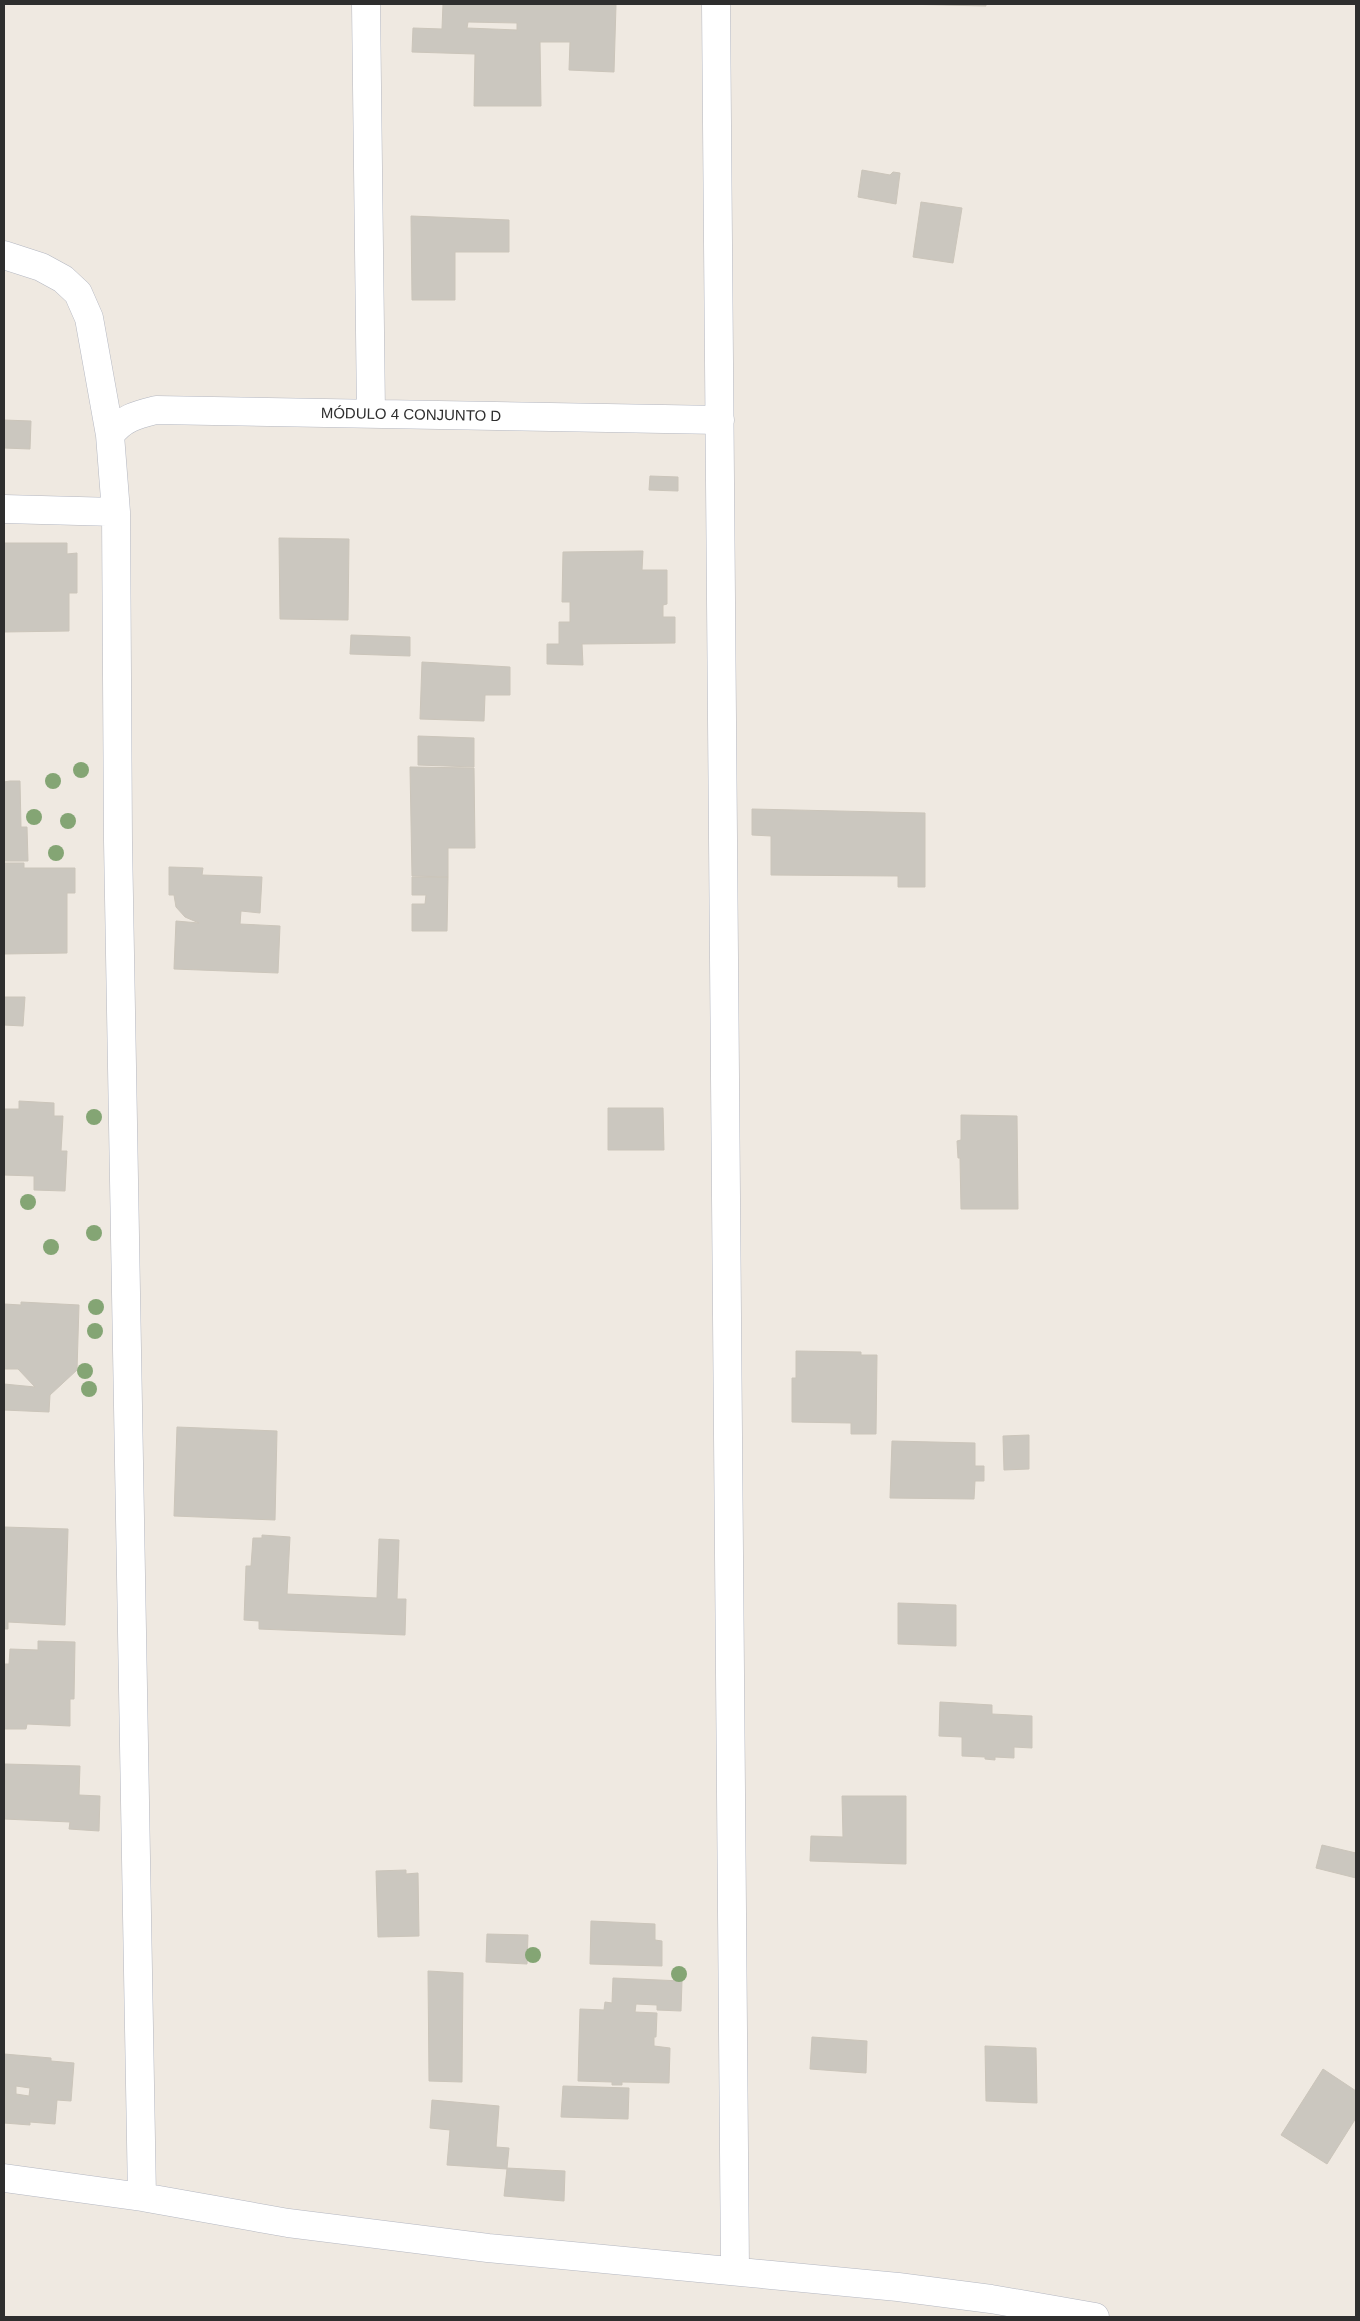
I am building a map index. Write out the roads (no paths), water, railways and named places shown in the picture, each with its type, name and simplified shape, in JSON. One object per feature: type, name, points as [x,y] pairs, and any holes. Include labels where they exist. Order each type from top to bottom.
[{"type":"street","points":[[366,4],[371,413]]},
{"type":"street","points":[[716,4],[735,2270]]},
{"type":"street","points":[[4,255],[41,266],[63,279],[78,293],[89,318],[110,435],[116,512],[118,851],[142,2197]]},
{"type":"street","name":"MÓDULO 4 CONJUNTO D","points":[[110,435],[123,421],[133,416],[156,410],[720,420]]},
{"type":"street","points":[[4,509],[116,512]]},
{"type":"street","points":[[4,2178],[142,2197],[288,2223],[478,2247],[898,2287],[991,2299],[1095,2317]]}]
